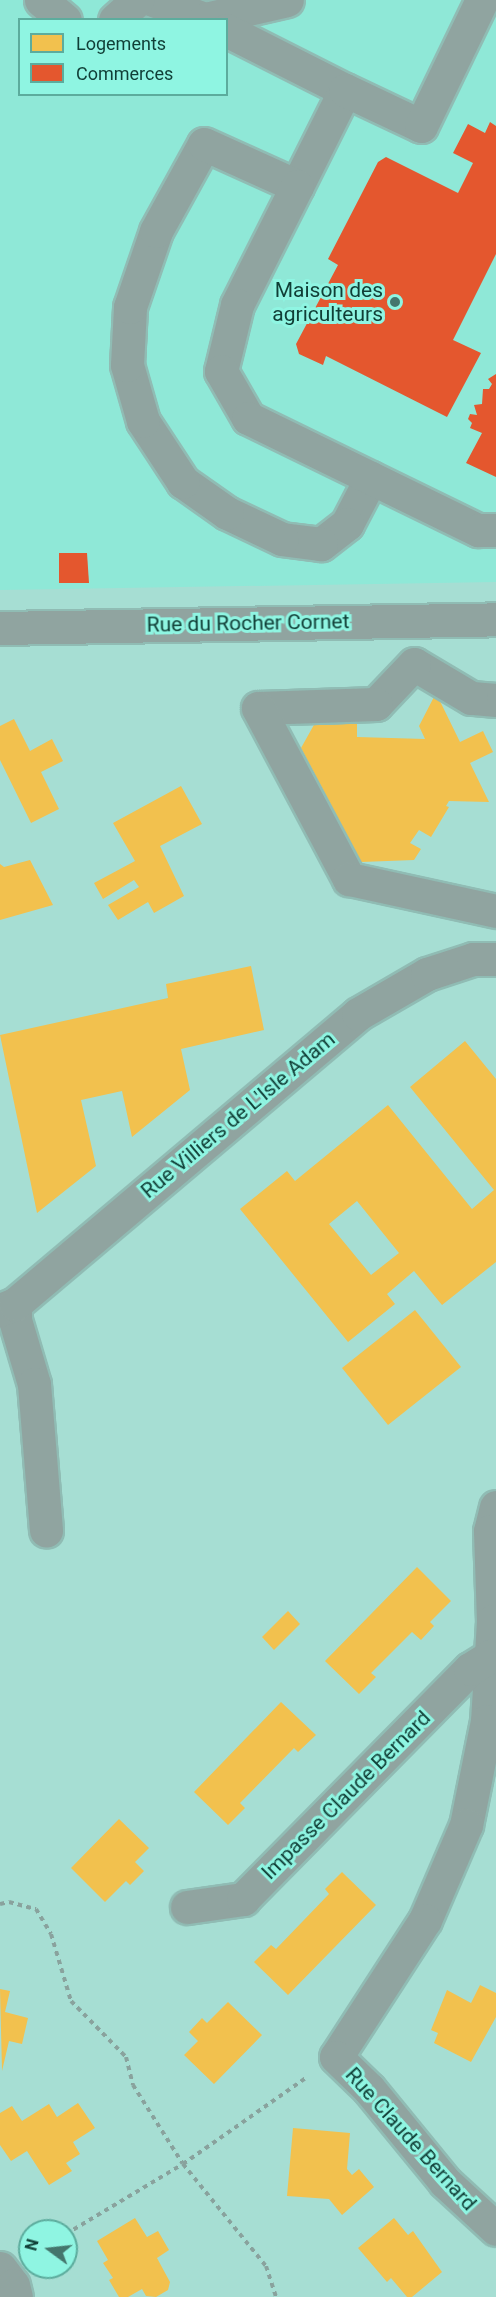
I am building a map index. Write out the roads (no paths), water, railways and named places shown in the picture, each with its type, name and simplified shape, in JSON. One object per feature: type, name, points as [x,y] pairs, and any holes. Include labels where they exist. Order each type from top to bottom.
[{"type":"street","points":[[41,0],[63,18]]},
{"type":"street","points":[[117,18],[137,0]]},
{"type":"street","points":[[153,0],[203,18]]},
{"type":"street","points":[[210,18],[287,0]]},
{"type":"street","points":[[228,31],[421,126],[482,0]]},
{"type":"street","points":[[345,90],[237,305],[220,371],[248,418],[478,530],[496,530]]},
{"type":"street","points":[[297,186],[204,144],[156,231],[130,307],[127,365],[143,421],[183,482],[227,513],[282,539],[321,544],[348,524],[371,478]]},
{"type":"street","name":"Rue du Rocher Cornet","points":[[0,628],[496,619]]},
{"type":"street","points":[[496,700],[471,698],[414,664],[376,704],[258,708],[349,879],[496,911]]},
{"type":"street","name":"Rue Villiers de L'Isle Adam","points":[[8,1307],[358,1014],[427,974],[473,959],[496,959]]},
{"type":"street","points":[[8,1307],[15,1320],[34,1384],[46,1531]]},
{"type":"street","name":"Rue Claude Bernard","points":[[496,1507],[490,1531],[492,1721],[466,1825],[425,1920],[336,2057],[369,2089],[445,2182],[496,2229]]},
{"type":"street","name":"Impasse Claude Bernard","points":[[187,1907],[243,1899],[470,1669],[492,1655]]},
{"type":"street","points":[[0,2268],[14,2286],[16,2297]]},
{"type":"place","name":"Maison des agriculteurs","points":[[395,302]]}]
